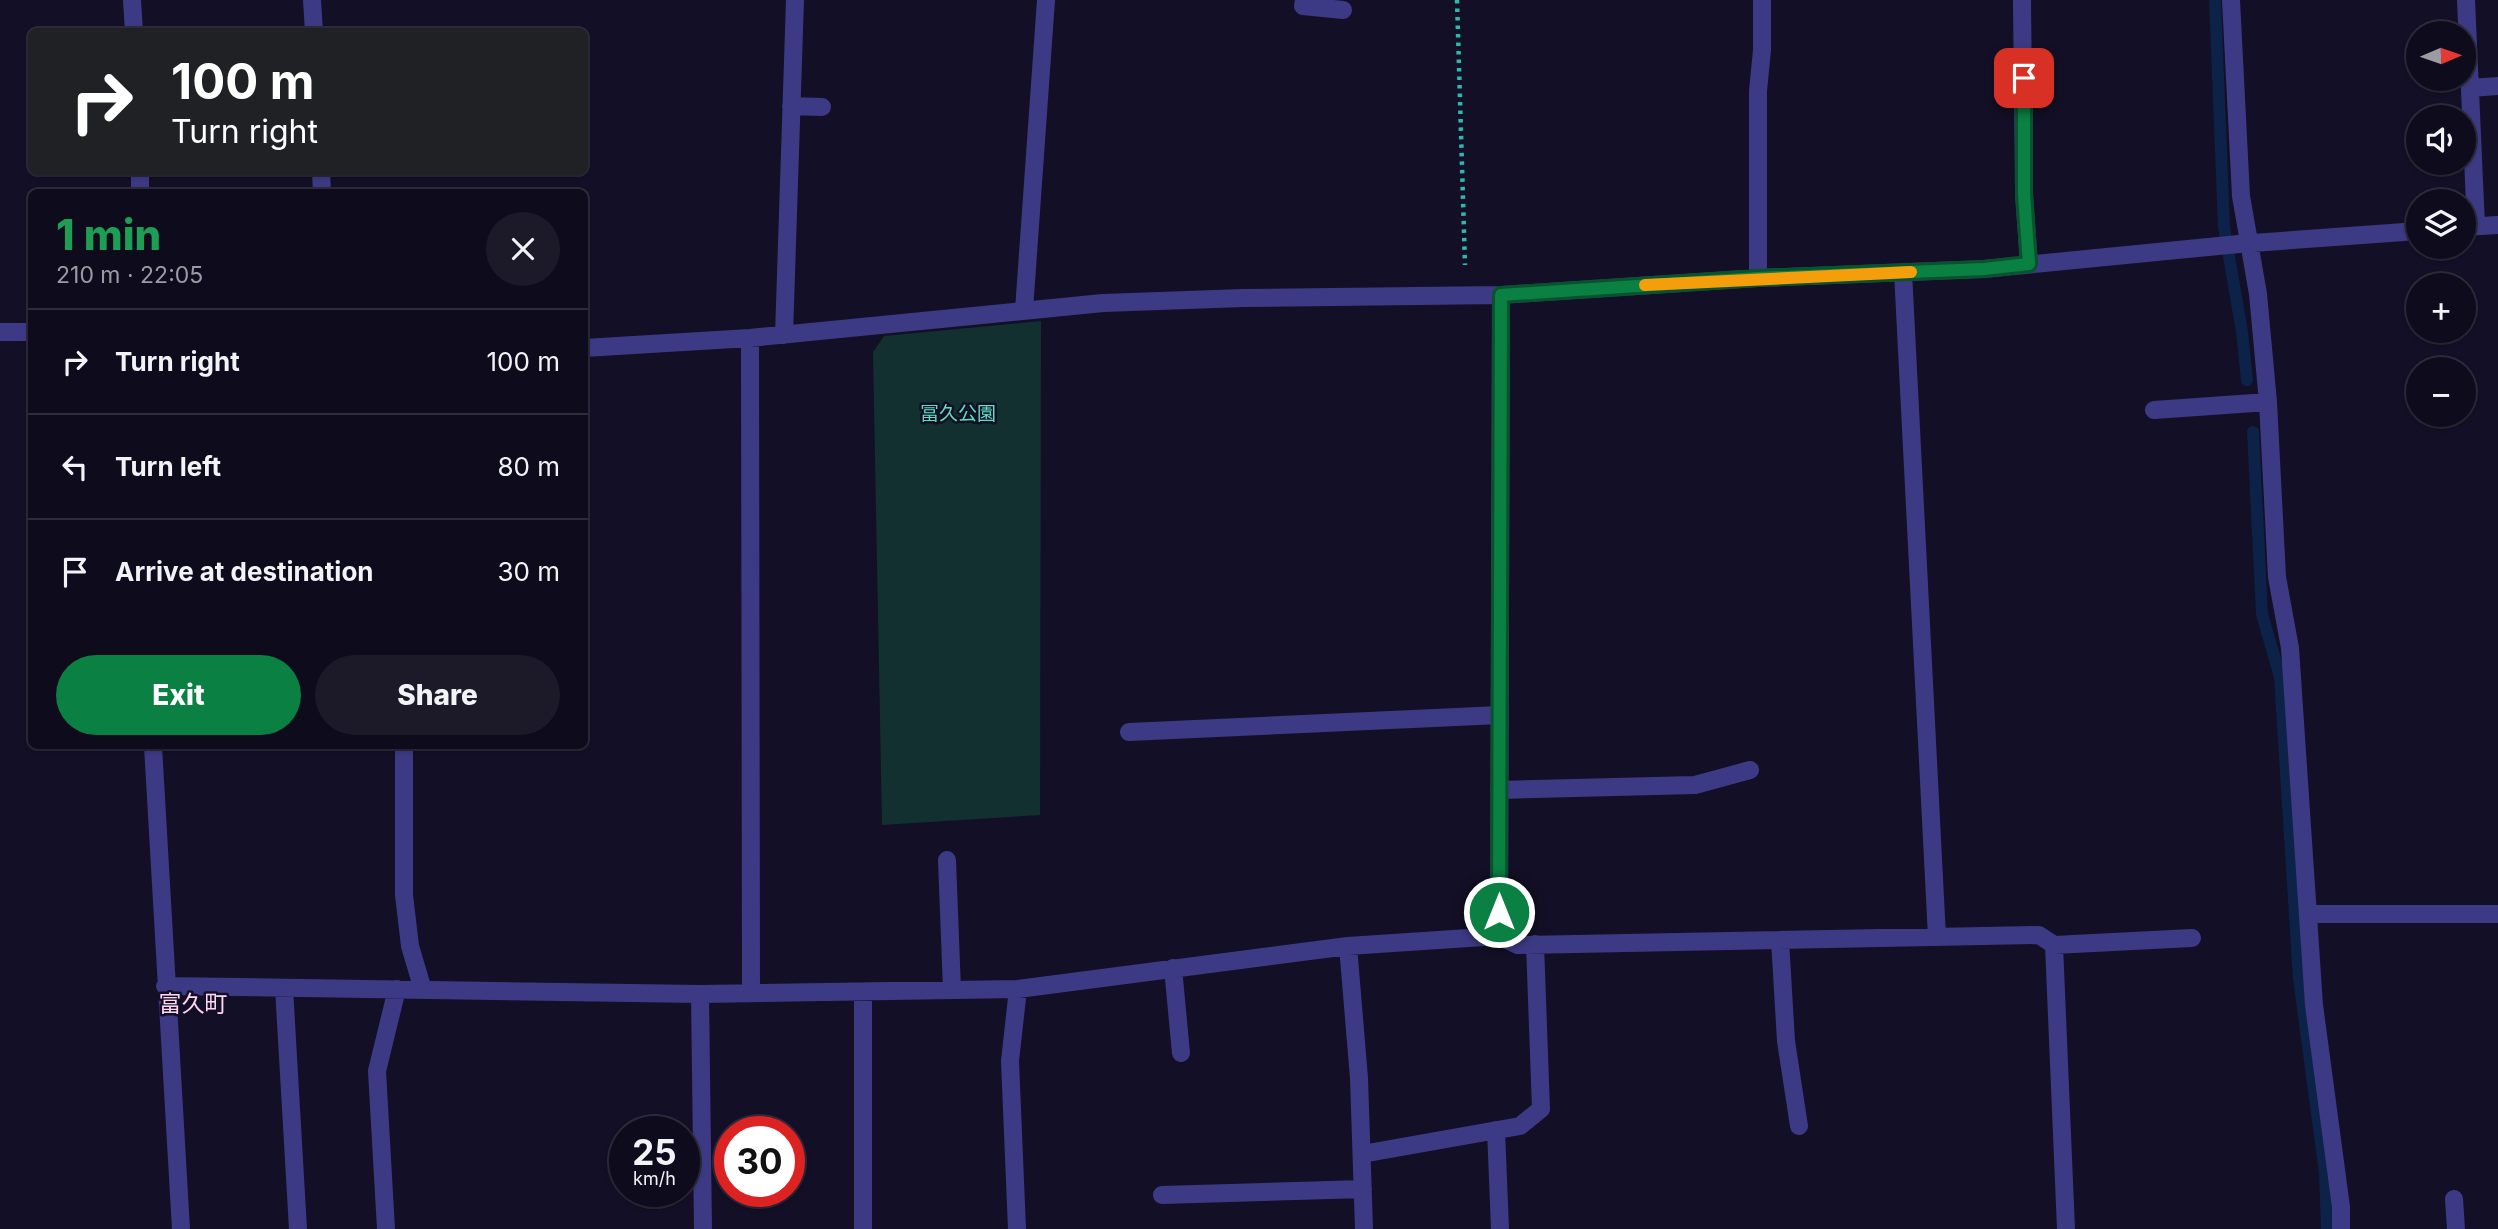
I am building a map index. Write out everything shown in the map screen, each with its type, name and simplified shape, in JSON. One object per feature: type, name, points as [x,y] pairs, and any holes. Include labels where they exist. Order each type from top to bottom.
[{"type":"street","points":[[132,0],[134,28]]},
{"type":"street","points":[[312,0],[314,28]]},
{"type":"street","points":[[784,335],[794,0]]},
{"type":"street","points":[[1024,310],[1046,0]]},
{"type":"street","points":[[1304,0],[1303,6],[1343,10]]},
{"type":"street","points":[[1758,278],[1758,91],[1762,50],[1762,0]]},
{"type":"street","points":[[2022,0],[2024,194],[2029,264]]},
{"type":"street","points":[[2231,0],[2244,243],[2258,294],[2268,402],[2277,577],[2290,649],[2314,1005],[2341,1207],[2341,1229]]},
{"type":"street","points":[[2466,0],[2467,21]]},
{"type":"street","points":[[2476,88],[2498,86]]},
{"type":"street","points":[[2470,91],[2470,189]]},
{"type":"street","points":[[791,106],[822,107]]},
{"type":"street","points":[[2476,227],[2498,225]]},
{"type":"street","points":[[588,348],[750,338],[1103,303],[1243,298],[1501,295],[2029,264],[2244,243],[2406,232]]},
{"type":"street","points":[[1903,272],[1937,937]]},
{"type":"street","points":[[1499,936],[1501,295]]},
{"type":"street","points":[[0,332],[28,332]]},
{"type":"street","points":[[750,338],[751,993]]},
{"type":"street","points":[[2154,410],[2268,402]]},
{"type":"street","points":[[1129,732],[1500,715]]},
{"type":"street","points":[[153,749],[181,1229]]},
{"type":"street","points":[[404,749],[404,895],[410,946],[423,990]]},
{"type":"street","points":[[1499,790],[1695,785],[1750,770]]},
{"type":"street","points":[[947,860],[952,990]]},
{"type":"street","points":[[2308,914],[2498,915]]},
{"type":"street","points":[[165,986],[700,994],[1018,989],[1348,946],[1499,936],[1518,945],[2039,935],[2054,945],[2192,938]]},
{"type":"street","points":[[1780,940],[1786,1041],[1799,1126]]},
{"type":"street","points":[[1362,1154],[1520,1126],[1541,1109],[1535,944]]},
{"type":"street","points":[[2054,945],[2066,1229]]},
{"type":"street","points":[[1348,946],[1359,1078],[1364,1229]]},
{"type":"street","points":[[1173,968],[1181,1053]]},
{"type":"street","points":[[284,988],[298,1229]]},
{"type":"street","points":[[386,1229],[377,1071],[397,989]]},
{"type":"street","points":[[1017,1229],[1010,1061],[1018,989]]},
{"type":"street","points":[[863,992],[863,1229]]},
{"type":"street","points":[[700,994],[702,1229]]},
{"type":"street","points":[[1496,1130],[1500,1229]]},
{"type":"street","points":[[1162,1195],[1363,1189]]},
{"type":"street","points":[[2454,1199],[2456,1229]]},
{"type":"path","points":[[1457,0],[1466,295]]},
{"type":"green space","name":"冨久公園","points":[[1041,321],[1040,815],[882,825],[873,352],[884,336]]},
{"type":"waterway","points":[[2215,0],[2224,227],[2242,332],[2247,380]]},
{"type":"waterway","points":[[2253,432],[2262,614],[2280,677],[2299,979],[2325,1173],[2327,1229]]},
{"type":"slow traffic","points":[[1645,285],[1911,272]]},
{"type":"district","name":"富久町","points":[[193,1004]]},
{"type":"route","points":[[1499,912],[1501,295],[1758,278],[1984,269],[2029,264],[2024,194],[2024,78]]}]
